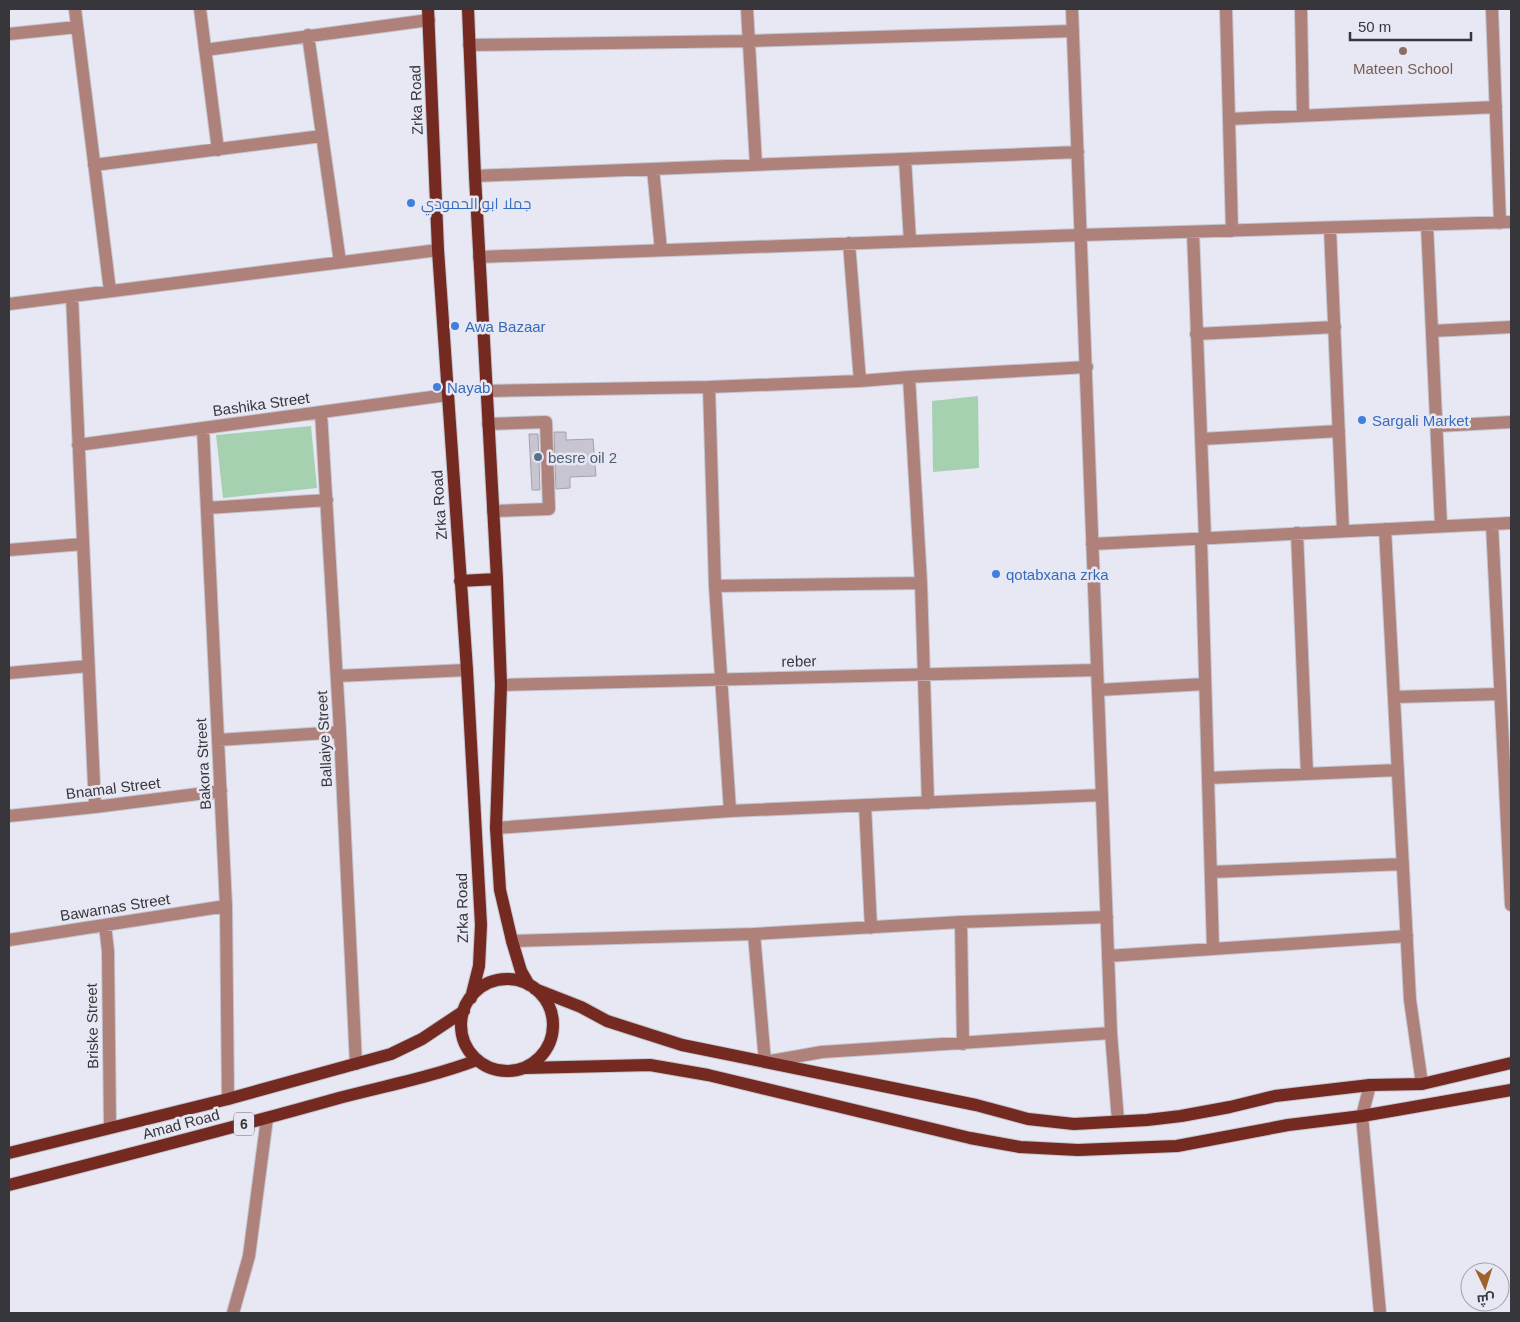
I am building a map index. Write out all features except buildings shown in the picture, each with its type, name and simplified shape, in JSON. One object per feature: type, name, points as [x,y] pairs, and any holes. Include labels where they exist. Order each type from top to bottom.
[{"type":"main road","points":[[468,9],[501,685],[496,828],[500,890],[521,972],[549,1005],[553,1026],[548,1046],[542,1055],[525,1068]]},
{"type":"main road","name":"Zrka Road","points":[[429,15],[438,250],[467,670],[481,925],[479,966],[471,998]]},
{"type":"main road","points":[[460,581],[497,579]]},
{"type":"main road","points":[[1511,1063],[1422,1084],[1370,1085],[1275,1096],[1181,1116],[1074,1124],[1028,1119],[976,1105],[682,1045],[607,1021],[581,1007],[519,981],[498,981],[478,990],[464,1011],[461,1026],[463,1038],[477,1060],[497,1070],[650,1066],[708,1075],[961,1136],[1020,1148],[1078,1150],[1177,1146],[1288,1125],[1362,1116],[1511,1090]]},
{"type":"main road","name":"Amad Road","points":[[9,1153],[228,1099],[391,1054],[409,1046],[464,1011]]},
{"type":"main road","name":"Amad Road","points":[[9,1185],[450,1070],[477,1060]]},
{"type":"street","points":[[74,9],[110,291]]},
{"type":"street","points":[[200,9],[218,150]]},
{"type":"street","points":[[747,9],[756,165]]},
{"type":"street","points":[[1072,9],[1111,1033],[1118,1121]]},
{"type":"street","points":[[1226,9],[1232,231]]},
{"type":"street","points":[[1301,9],[1303,116]]},
{"type":"street","points":[[479,258],[1081,234],[1506,222],[1496,107],[1492,9]]},
{"type":"street","points":[[205,50],[429,15]]},
{"type":"street","points":[[9,34],[77,26]]},
{"type":"street","points":[[469,45],[749,41],[1073,31]]},
{"type":"street","points":[[308,35],[340,262]]},
{"type":"street","points":[[1229,119],[1496,107]]},
{"type":"street","points":[[94,165],[322,136]]},
{"type":"street","points":[[475,176],[1078,152]]},
{"type":"street","points":[[905,159],[910,241]]},
{"type":"street","points":[[653,169],[661,250]]},
{"type":"street","points":[[1427,225],[1441,526]]},
{"type":"street","points":[[1330,228],[1343,531]]},
{"type":"street","points":[[1193,232],[1202,438],[1205,684],[1213,949]]},
{"type":"street","points":[[849,243],[860,381]]},
{"type":"street","points":[[9,304],[438,250]]},
{"type":"street","points":[[72,296],[95,807]]},
{"type":"street","points":[[1196,334],[1335,327]]},
{"type":"street","points":[[1432,331],[1511,327]]},
{"type":"street","points":[[486,391],[709,387],[860,381],[1086,367]]},
{"type":"street","points":[[909,377],[921,583],[928,803]]},
{"type":"street","points":[[709,387],[715,586],[730,811]]},
{"type":"street","name":"Bashika Street","points":[[78,445],[447,395]]},
{"type":"street","name":"Ballaiye Street","points":[[321,412],[337,676],[356,1064]]},
{"type":"street","points":[[488,424],[546,422],[549,509],[493,511]]},
{"type":"street","points":[[1437,426],[1511,422]]},
{"type":"street","name":"Bakora Street","points":[[203,428],[226,906],[228,1099]]},
{"type":"street","points":[[1202,438],[1339,431]]},
{"type":"street","points":[[207,508],[327,500]]},
{"type":"street","points":[[1092,544],[1511,523]]},
{"type":"street","points":[[1492,524],[1500,694],[1506,727],[1511,905]]},
{"type":"street","points":[[1385,528],[1410,1000],[1422,1084]]},
{"type":"street","points":[[1297,533],[1307,774]]},
{"type":"street","points":[[9,550],[83,544]]},
{"type":"street","points":[[715,586],[921,583]]},
{"type":"street","points":[[9,673],[88,666]]},
{"type":"street","points":[[337,676],[467,670]]},
{"type":"street","name":"reber","points":[[501,685],[1097,670]]},
{"type":"street","points":[[1098,690],[1205,684]]},
{"type":"street","points":[[1394,697],[1500,694]]},
{"type":"street","points":[[218,740],[340,732]]},
{"type":"street","points":[[1208,778],[1398,770]]},
{"type":"street","name":"Bnamal Street","points":[[9,816],[221,791]]},
{"type":"street","points":[[496,828],[730,811],[1102,795]]},
{"type":"street","points":[[865,805],[871,928]]},
{"type":"street","points":[[1211,872],[1403,864]]},
{"type":"street","name":"Bawarnas Street","points":[[9,940],[226,906]]},
{"type":"street","points":[[512,941],[754,934],[961,922],[1107,917]]},
{"type":"street","points":[[961,922],[963,1044]]},
{"type":"street","name":"Briske Street","points":[[104,925],[108,951],[110,1127]]},
{"type":"street","points":[[754,934],[765,1062],[822,1052],[1111,1033]]},
{"type":"street","points":[[1108,956],[1406,936]]},
{"type":"street","points":[[1370,1085],[1362,1116],[1380,1313]]},
{"type":"street","points":[[234,1313],[249,1256],[267,1118]]},
{"type":"green space","points":[[978,396],[979,468],[933,472],[932,401]]},
{"type":"green space","points":[[311,426],[317,488],[223,498],[216,435]]},
{"type":"place","name":"Mateen School","points":[[1403,51]]},
{"type":"place","name":"جملا ابو الحمودي","points":[[411,203]]},
{"type":"place","name":"Awa Bazaar","points":[[455,326]]},
{"type":"place","name":"Nayab","points":[[437,387]]},
{"type":"place","name":"Sargali Market","points":[[1362,420]]},
{"type":"place","name":"besre oil 2","points":[[538,457]]},
{"type":"place","name":"qotabxana zrka","points":[[996,574]]}]
